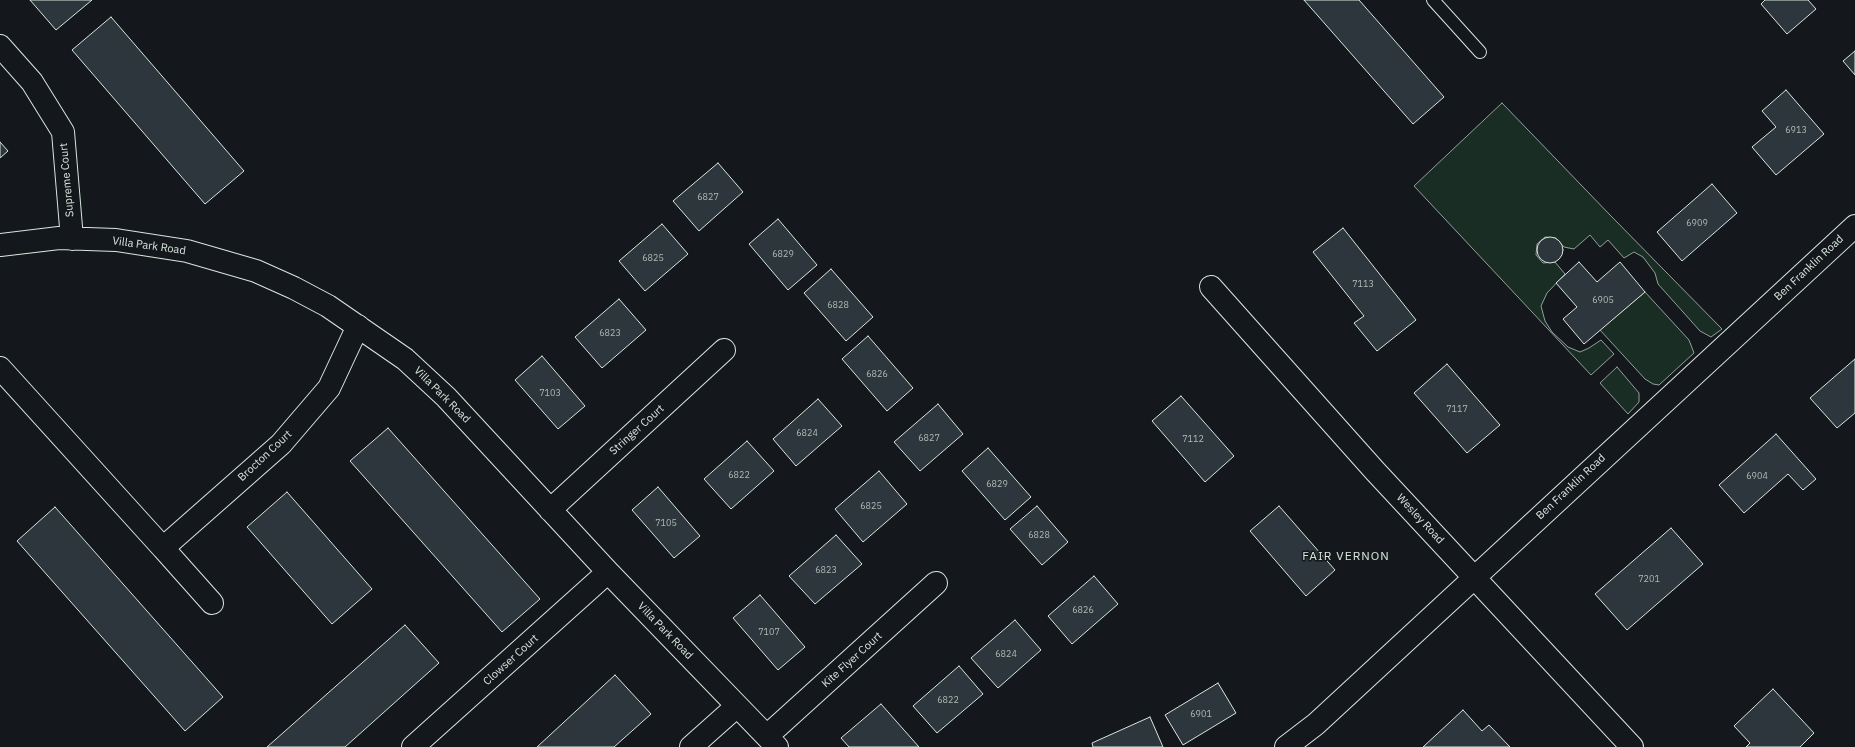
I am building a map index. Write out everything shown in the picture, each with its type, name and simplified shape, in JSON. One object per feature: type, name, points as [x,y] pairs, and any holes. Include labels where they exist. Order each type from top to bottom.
[{"type":"street","name":"Supreme Court","points":[[0,46],[32,82],[63,132],[72,238]]},
{"type":"street","name":"Ben Franklin Road","points":[[1286,747],[1316,724],[1855,226]]},
{"type":"street","name":"Villa Park Road","points":[[0,245],[59,238],[72,238],[116,240],[187,251],[256,271],[294,288],[328,306],[405,359],[446,397],[608,572],[772,741]]},
{"type":"street","name":"Wesley Road","points":[[1211,287],[1375,471],[1632,747]]},
{"type":"street","name":"Brocton Court","points":[[163,548],[281,444],[329,388],[358,326]]},
{"type":"street","name":"Stringer Court","points":[[550,510],[724,350]]},
{"type":"street","points":[[0,368],[212,603]]},
{"type":"street","name":"Clowser Court","points":[[413,747],[608,572]]},
{"type":"street","name":"Kite Flyer Court","points":[[772,741],[936,583]]},
{"type":"street","points":[[691,747],[737,706]]},
{"type":"lane","points":[[1432,0],[1480,52]]},
{"type":"green space","points":[[1502,103],[1722,329],[1711,337],[1700,331],[1658,284],[1655,273],[1643,257],[1634,252],[1624,258],[1608,240],[1600,247],[1590,235],[1574,249],[1564,247],[1556,238],[1545,237],[1537,244],[1536,255],[1543,263],[1555,262],[1565,274],[1547,293],[1541,306],[1545,321],[1552,332],[1568,347],[1580,352],[1601,340],[1614,354],[1591,375],[1414,186]]},
{"type":"green space","points":[[1645,292],[1689,340],[1694,353],[1659,385],[1653,384],[1645,379],[1600,330]]},
{"type":"green space","points":[[1617,367],[1639,393],[1639,402],[1628,414],[1600,383]]},
{"type":"building","points":[[30,0],[92,0],[56,30]]},
{"type":"building","points":[[1304,0],[1359,0],[1444,97],[1413,124]]},
{"type":"building","points":[[1765,0],[1808,0],[1816,9],[1787,34],[1761,4]]},
{"type":"building","points":[[111,17],[244,171],[205,204],[72,50]]},
{"type":"building","points":[[1855,51],[1855,75],[1843,61]]},
{"type":"building","points":[[1786,90],[1824,134],[1776,175],[1752,147],[1776,127],[1762,111]]},
{"type":"building","points":[[0,142],[8,151],[0,158]]},
{"type":"building","points":[[718,163],[743,192],[699,231],[673,201]]},
{"type":"building","points":[[1712,184],[1737,213],[1682,261],[1657,232]]},
{"type":"building","points":[[778,219],[817,265],[788,290],[749,244]]},
{"type":"building","points":[[662,224],[688,254],[645,291],[619,261]]},
{"type":"building","points":[[1343,228],[1416,320],[1377,351],[1354,323],[1364,316],[1313,252]]},
{"type":"building","points":[[1550,237],[1559,241],[1563,250],[1559,259],[1550,263],[1541,259],[1537,250],[1541,241]]},
{"type":"building","points":[[1579,262],[1597,282],[1620,262],[1645,292],[1584,344],[1563,319],[1577,307],[1556,283]]},
{"type":"building","points":[[831,269],[873,317],[846,341],[804,293]]},
{"type":"building","points":[[619,299],[646,330],[602,368],[575,337]]},
{"type":"building","points":[[868,336],[913,388],[887,411],[842,359]]},
{"type":"building","points":[[542,356],[585,406],[558,429],[515,380]]},
{"type":"building","points":[[1855,359],[1855,413],[1837,428],[1810,398]]},
{"type":"building","points":[[1447,364],[1500,425],[1467,453],[1414,393]]},
{"type":"building","points":[[1181,396],[1234,456],[1205,482],[1152,421]]},
{"type":"building","points":[[818,399],[842,426],[796,466],[773,439]]},
{"type":"building","points":[[938,404],[963,434],[920,471],[894,442]]},
{"type":"building","points":[[388,428],[540,599],[502,632],[350,461]]},
{"type":"building","points":[[1776,434],[1816,479],[1803,490],[1788,474],[1744,513],[1719,485]]},
{"type":"building","points":[[747,441],[774,471],[731,509],[704,479]]},
{"type":"building","points":[[988,448],[1031,497],[1005,520],[962,471]]},
{"type":"building","points":[[879,471],[907,504],[863,542],[835,509]]},
{"type":"building","points":[[658,487],[700,536],[674,558],[632,510]]},
{"type":"building","points":[[287,492],[372,589],[332,624],[247,527]]},
{"type":"building","points":[[1037,506],[1068,542],[1042,565],[1010,529]]},
{"type":"building","points":[[1279,506],[1335,570],[1306,596],[1250,531]]},
{"type":"building","points":[[55,507],[223,697],[185,731],[17,541]]},
{"type":"building","points":[[1671,528],[1703,564],[1627,630],[1595,594]]},
{"type":"building","points":[[836,535],[862,564],[815,604],[789,576]]},
{"type":"building","points":[[1094,576],[1118,604],[1072,644],[1048,616]]},
{"type":"building","points":[[760,595],[805,647],[778,670],[733,618]]},
{"type":"building","points":[[1015,620],[1041,650],[998,688],[971,658]]},
{"type":"building","points":[[405,625],[439,663],[345,747],[267,747]]},
{"type":"building","points":[[959,666],[983,694],[937,733],[913,706]]},
{"type":"building","points":[[615,675],[651,714],[614,747],[537,747]]},
{"type":"building","points":[[1218,683],[1236,713],[1183,745],[1165,715]]},
{"type":"building","points":[[1773,689],[1814,733],[1800,747],[1746,747],[1750,743],[1734,726]]},
{"type":"building","points":[[881,704],[919,747],[849,747],[841,738]]},
{"type":"building","points":[[1463,710],[1482,731],[1489,725],[1510,747],[1423,747]]},
{"type":"building","points":[[1150,717],[1163,747],[1093,747],[1092,743]]},
{"type":"district","name":"FAIR VERNON","points":[[1346,557]]}]
